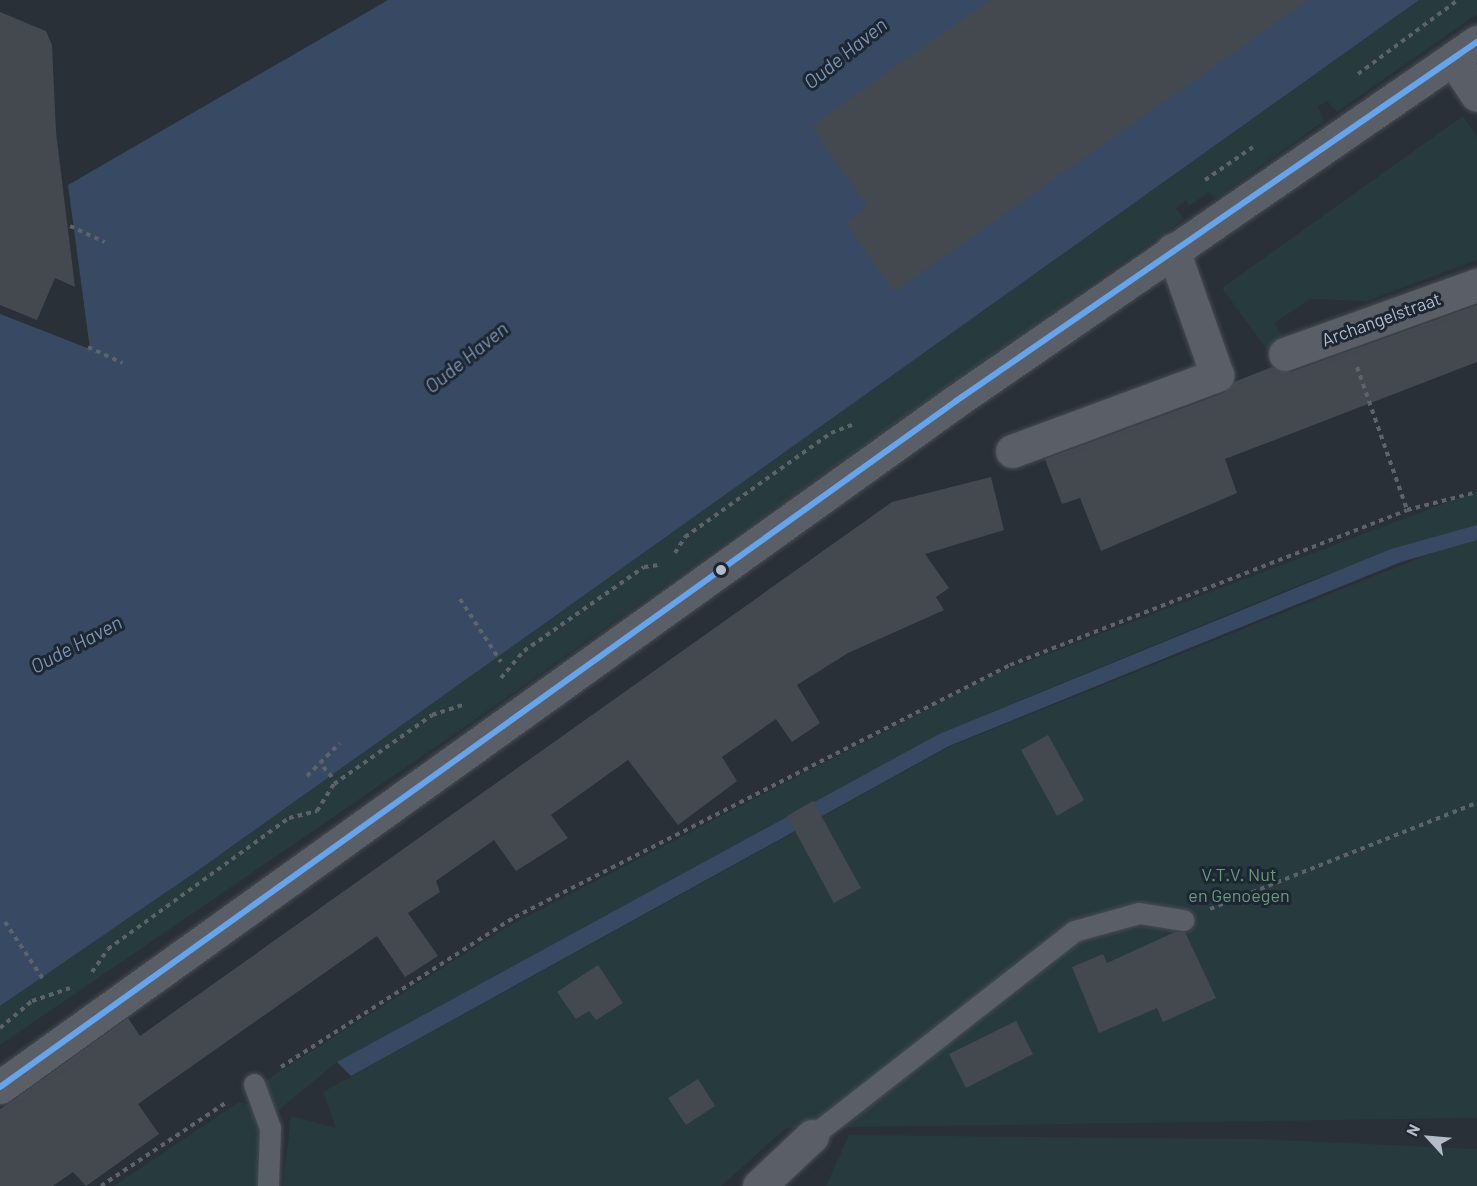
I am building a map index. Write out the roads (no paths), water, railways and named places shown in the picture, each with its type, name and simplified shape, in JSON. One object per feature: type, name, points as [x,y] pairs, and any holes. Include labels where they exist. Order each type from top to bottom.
[{"type":"street","points":[[0,1087],[544,693],[1173,250],[1465,50],[1477,95]]},
{"type":"street","points":[[1012,450],[1217,375],[1173,250]]},
{"type":"street","name":"Archangelstraat","points":[[1285,354],[1477,285]]},
{"type":"street","points":[[759,1186],[813,1136]]},
{"type":"lane","points":[[813,1136],[1074,931],[1138,913],[1184,920]]},
{"type":"lane","points":[[254,1084],[270,1128],[268,1186]]},
{"type":"water","name":"Oude Haven","points":[[388,0],[1419,0],[200,869],[0,1006],[0,314],[90,349],[68,185]]},
{"type":"water","points":[[1477,525],[1477,540],[1401,562],[949,746],[351,1076],[337,1062],[939,734],[1391,549]]},
{"type":"park label","name":"V.T.V. Nut en Genoegen","points":[[1239,885]]}]
